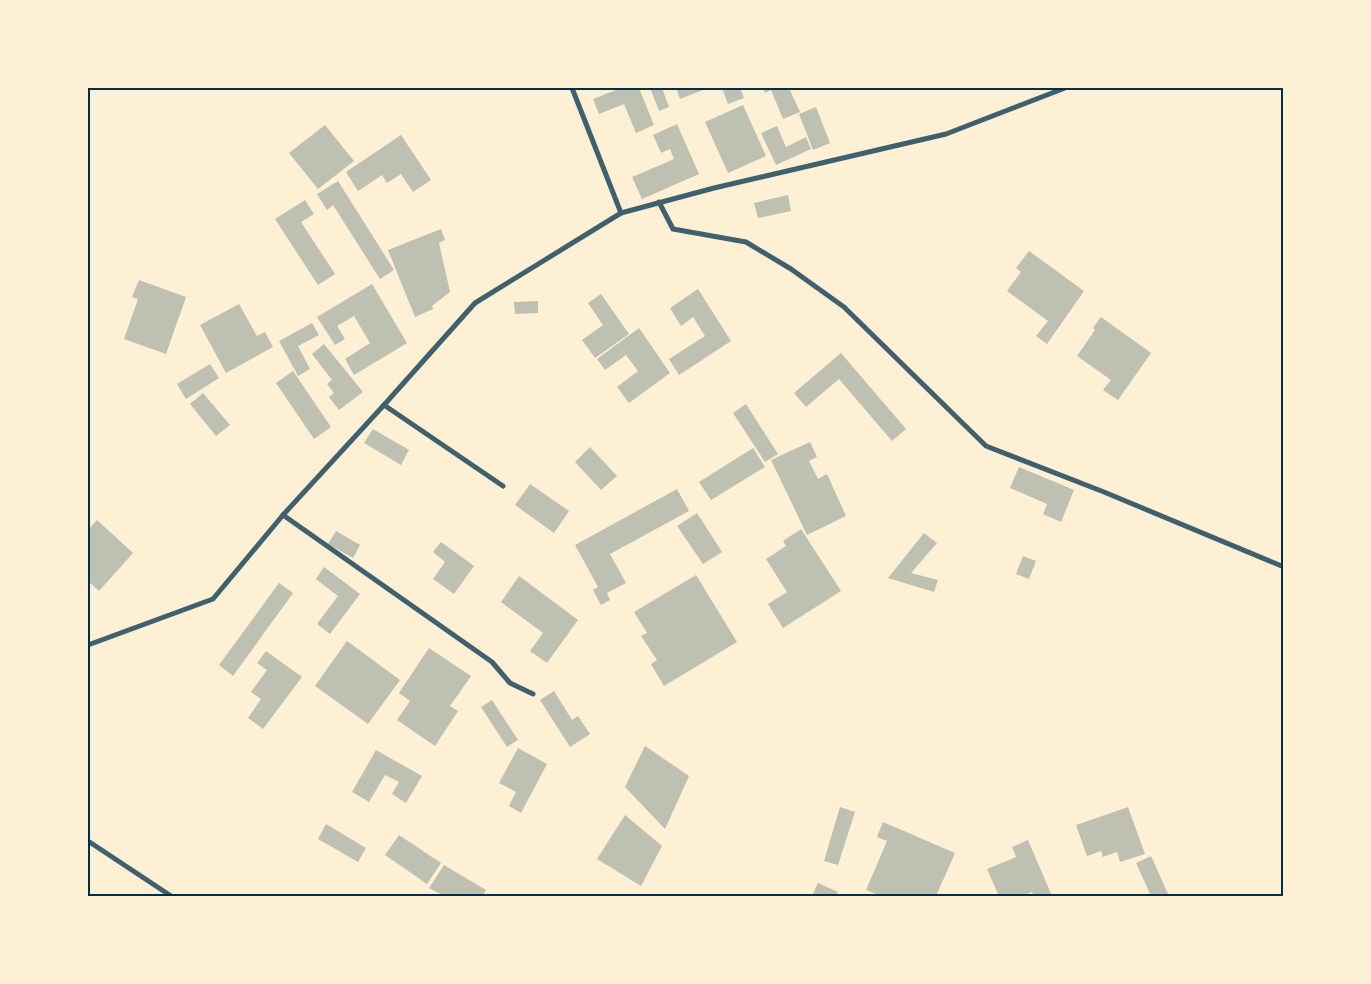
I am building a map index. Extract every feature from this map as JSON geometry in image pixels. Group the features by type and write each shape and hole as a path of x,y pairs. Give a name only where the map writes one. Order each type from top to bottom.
{"street":[{"path":"572,88 621,213"},
{"path":"88,645 213,599 283,515 475,303 621,213 714,188 946,134 1065,88"},
{"path":"660,202 673,229 746,242 791,269 844,307 986,446 1104,492 1284,567"},
{"path":"384,405 503,486"},
{"path":"283,515 492,662 510,683 533,694"},
{"path":"88,840 171,896"}],"building":[{"path":"621,88 639,88 654,125 636,133 624,104 599,114 593,99"},
{"path":"650,88 662,88 669,107 659,111"},
{"path":"676,88 702,88 703,90 680,99"},
{"path":"722,88 740,88 744,98 728,104"},
{"path":"763,88 789,88 800,112 783,119 771,90 765,93"},
{"path":"743,105 766,156 728,173 705,122"},
{"path":"816,107 830,143 813,150 799,114"},
{"path":"677,124 699,174 642,199 632,177 674,159 670,149 661,153 653,135"},
{"path":"325,125 354,161 318,189 289,153"},
{"path":"777,126 786,147 806,137 811,149 776,165 761,133"},
{"path":"401,135 431,180 413,192 401,174 387,183 382,175 358,191 346,172"},
{"path":"338,181 394,270 380,279 333,205 327,210 317,194"},
{"path":"788,195 791,211 758,218 754,203"},
{"path":"305,200 314,214 301,222 335,274 318,285 275,219"},
{"path":"441,229 445,240 439,243 450,292 432,306 433,309 415,317 388,250"},
{"path":"1029,251 1084,291 1047,344 1036,336 1048,321 1007,291 1021,272 1016,268"},
{"path":"139,280 186,297 166,354 124,339 138,299 132,297"},
{"path":"372,284 407,343 354,375 345,359 370,343 354,316 337,326 345,339 335,345 317,317"},
{"path":"698,289 731,341 679,375 669,359 705,336 693,317 681,326 670,308"},
{"path":"601,294 629,334 595,358 582,340 603,325 588,303"},
{"path":"538,301 538,313 515,314 514,302"},
{"path":"239,304 257,336 265,332 273,347 226,373 200,325"},
{"path":"1101,317 1151,353 1118,400 1103,390 1111,380 1077,356 1095,330 1093,328"},
{"path":"312,323 319,335 298,346 310,369 298,376 279,341"},
{"path":"639,328 670,373 629,403 617,387 638,371 626,355 605,370 597,359"},
{"path":"324,344 363,392 339,410 329,397 334,393 327,384 332,380 312,354"},
{"path":"841,353 906,429 892,441 839,379 806,407 794,393"},
{"path":"210,364 219,378 186,399 177,384"},
{"path":"293,371 331,427 314,439 276,383"},
{"path":"203,393 230,425 216,436 190,404"},
{"path":"746,404 778,454 765,462 733,413"},
{"path":"373,429 409,450 401,465 364,443"},
{"path":"810,442 817,457 809,461 818,479 827,474 846,516 807,535 771,460"},
{"path":"590,447 617,476 601,490 575,462"},
{"path":"753,448 765,467 711,500 699,482"},
{"path":"1019,467 1074,490 1061,522 1043,514 1047,504 1010,488"},
{"path":"530,484 569,511 554,533 515,505"},
{"path":"677,489 689,511 610,554 626,583 607,593 610,600 601,605 593,590 598,587 575,545"},
{"path":"697,513 722,552 703,564 677,526"},
{"path":"97,520 133,553 99,591 88,581 88,530"},
{"path":"801,529 841,591 783,628 768,604 787,592 766,559 786,546 783,541"},
{"path":"336,531 360,545 353,558 328,544"},
{"path":"924,533 937,543 911,573 938,580 934,592 888,578"},
{"path":"441,542 474,566 454,594 433,579 445,562 433,552"},
{"path":"1023,556 1036,561 1029,579 1016,574"},
{"path":"324,567 360,594 330,634 317,624 338,596 316,579"},
{"path":"696,575 737,642 664,686 651,664 657,660 641,636 647,633 634,612"},
{"path":"519,576 578,620 547,663 530,651 543,633 501,602"},
{"path":"279,583 293,593 233,676 219,665"},
{"path":"347,641 400,680 368,724 315,686"},
{"path":"429,648 471,676 450,706 458,711 435,746 397,720 410,701 399,693"},
{"path":"266,651 302,677 263,729 248,718 261,699 251,692 267,670 257,663"},
{"path":"554,691 572,720 578,716 590,734 570,747 540,700"},
{"path":"492,700 518,740 507,747 481,707"},
{"path":"645,746 689,776 665,829 625,787"},
{"path":"518,748 547,764 521,813 509,806 516,792 499,783"},
{"path":"376,750 422,776 406,803 392,794 399,782 385,775 369,802 352,792"},
{"path":"840,807 855,812 838,865 824,861"},
{"path":"1128,807 1145,854 1120,862 1117,852 1103,857 1101,851 1087,856 1076,825"},
{"path":"625,815 662,846 641,886 597,859"},
{"path":"883,822 955,853 936,896 881,896 866,890 887,841 877,837"},
{"path":"326,824 366,848 358,862 318,839"},
{"path":"399,835 441,863 427,884 385,855"},
{"path":"1028,840 1052,896 1034,896 1032,892 1022,896 999,896 987,869 1016,857 1012,847"},
{"path":"1151,856 1169,896 1151,896 1136,863"},
{"path":"444,865 486,890 483,896 444,896 429,888"},
{"path":"818,883 838,892 836,896 812,896"}]}
